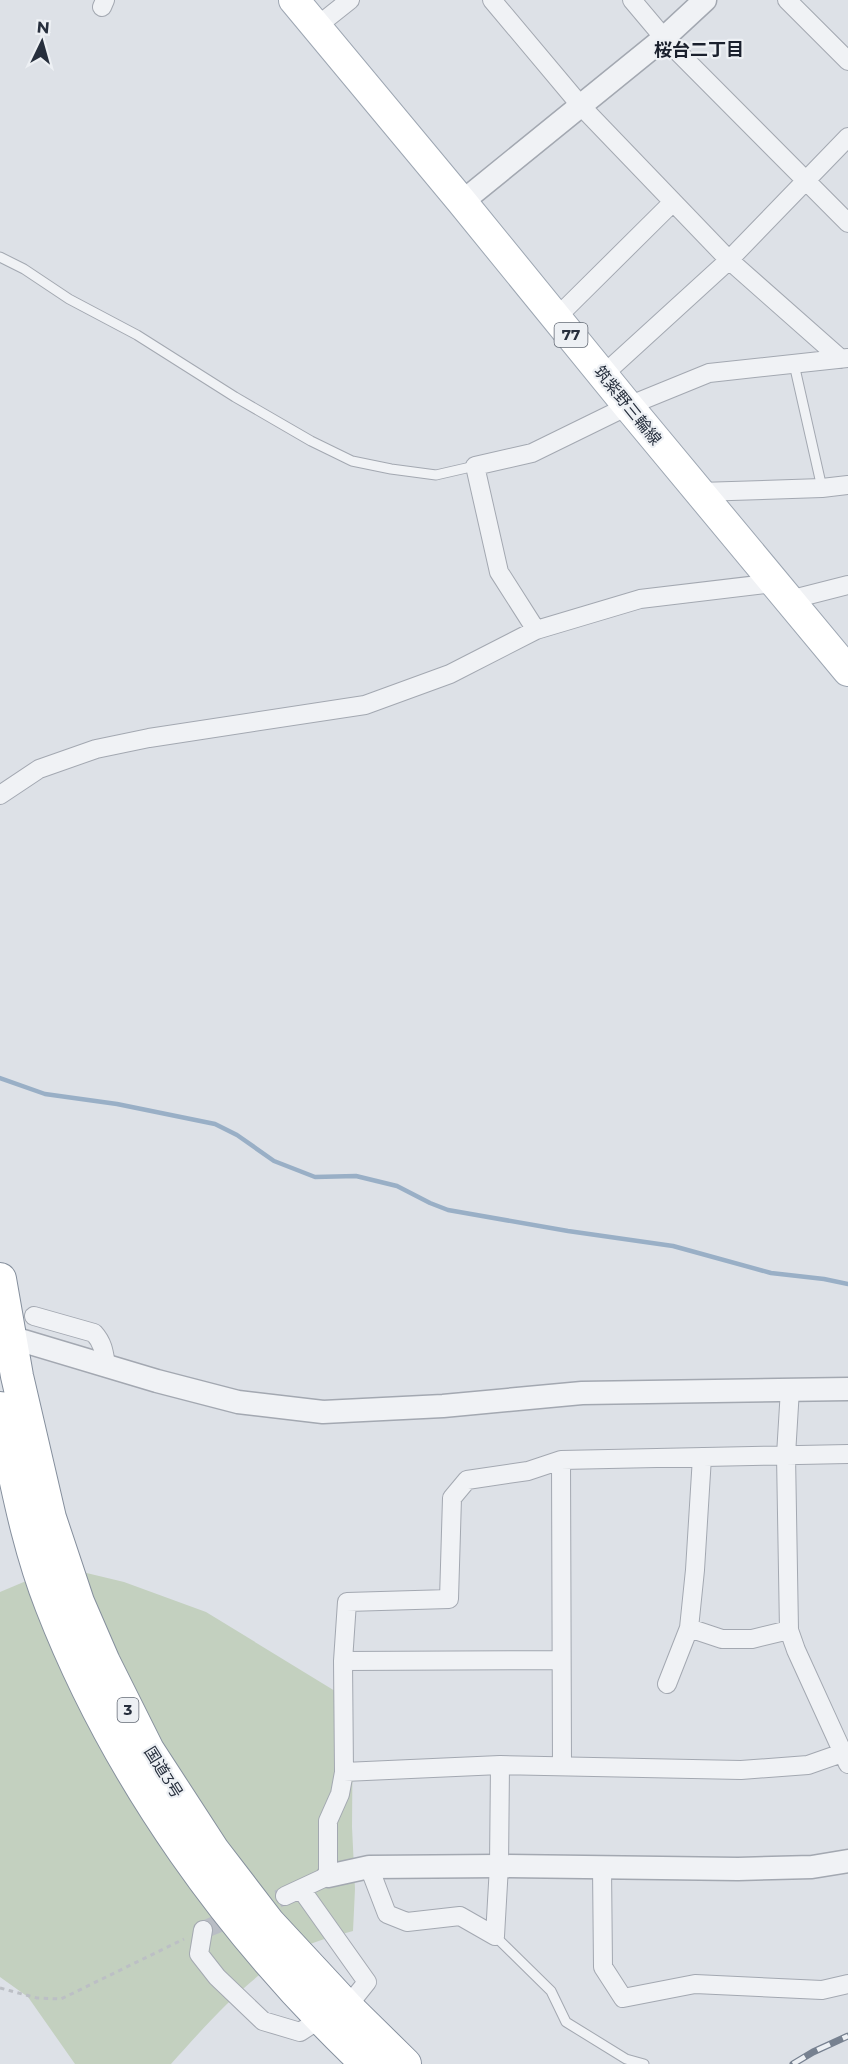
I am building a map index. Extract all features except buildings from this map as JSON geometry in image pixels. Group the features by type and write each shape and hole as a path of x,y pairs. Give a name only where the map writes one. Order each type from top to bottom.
{"highway":[{"name":"国道3号","path":"0,1280 5,1335 50,1518 78,1602 104,1662 143,1740 213,1850 269,1923 367,2064"},
{"name":"国道3号","path":"0,1408 25,1524 50,1604 80,1674 119,1750 191,1862 249,1938 333,2013 405,2064"}],"main road":[{"name":"筑紫野三輪線","path":"294,0 848,671"}],"street":[{"path":"316,27 350,0"},
{"path":"492,0 581,106 729,260 845,358"},
{"path":"632,0 664,38 848,223"},
{"path":"462,202 664,38 705,0"},
{"path":"797,3 848,61"},
{"path":"603,375 729,260 848,137"},
{"path":"557,317 673,202"},
{"path":"536,630 499,572 475,466 532,453 628,406 709,373 845,358"},
{"path":"699,492 848,485"},
{"path":"0,795 39,769 96,749 149,738 364,705 450,674 536,630 640,599 848,585"},
{"path":"34,1316 94,1333 104,1348 106,1365"},
{"path":"5,1335 157,1381 238,1402 323,1412 442,1406 582,1393 848,1389"},
{"path":"344,1772 500,1765 741,1770 808,1765 846,1756 796,1650 789,1630 786,1455 790,1389"},
{"path":"328,1876 328,1821 340,1794 344,1772 344,1661 347,1602 449,1599 452,1498 467,1480 528,1471 561,1460 848,1454"},
{"path":"667,1684 689,1628 702,1456"},
{"path":"561,1460 562,1765"},
{"path":"689,1628 722,1639 752,1639 789,1630"},
{"path":"344,1661 561,1660"},
{"path":"369,1867 387,1914 407,1922 460,1916 495,1935 499,1866 500,1765"},
{"path":"203,1930 199,1954 217,1977 263,2021 300,2032 333,2013 367,1982 293,1893 328,1876 369,1867 749,1869 812,1867 848,1861"},
{"path":"602,1867 603,1967 623,1998 695,1984 822,1990 848,1984"}],"lane":[{"path":"0,257 24,269 69,299 137,335 310,441 352,461 436,475 475,466"},
{"path":"794,364 822,488"},
{"path":"495,1935 551,1990 566,2022 626,2059 644,2064"}],"path":[{"path":"0,1988 38,1998 60,1999 203,1930"}],"green space":[{"path":"74,1570 124,1582 206,1612 353,1702 352,1827 355,1889 353,1931 313,1943 273,1964 236,1995 171,2064 75,2064 28,1997 0,1977 0,1592 38,1576"}],"waterway":[{"path":"0,1078 45,1094 117,1104 215,1124 237,1135 274,1161 315,1177 356,1176 397,1186 448,1210 673,1246 771,1273 848,1284"}],"tunnel":[{"path":"203,1930 285,1896"}],"railway":[{"path":"793,2064 848,2036"}],"district":[{"name":"桜台二丁目","path":"699,50"}]}
